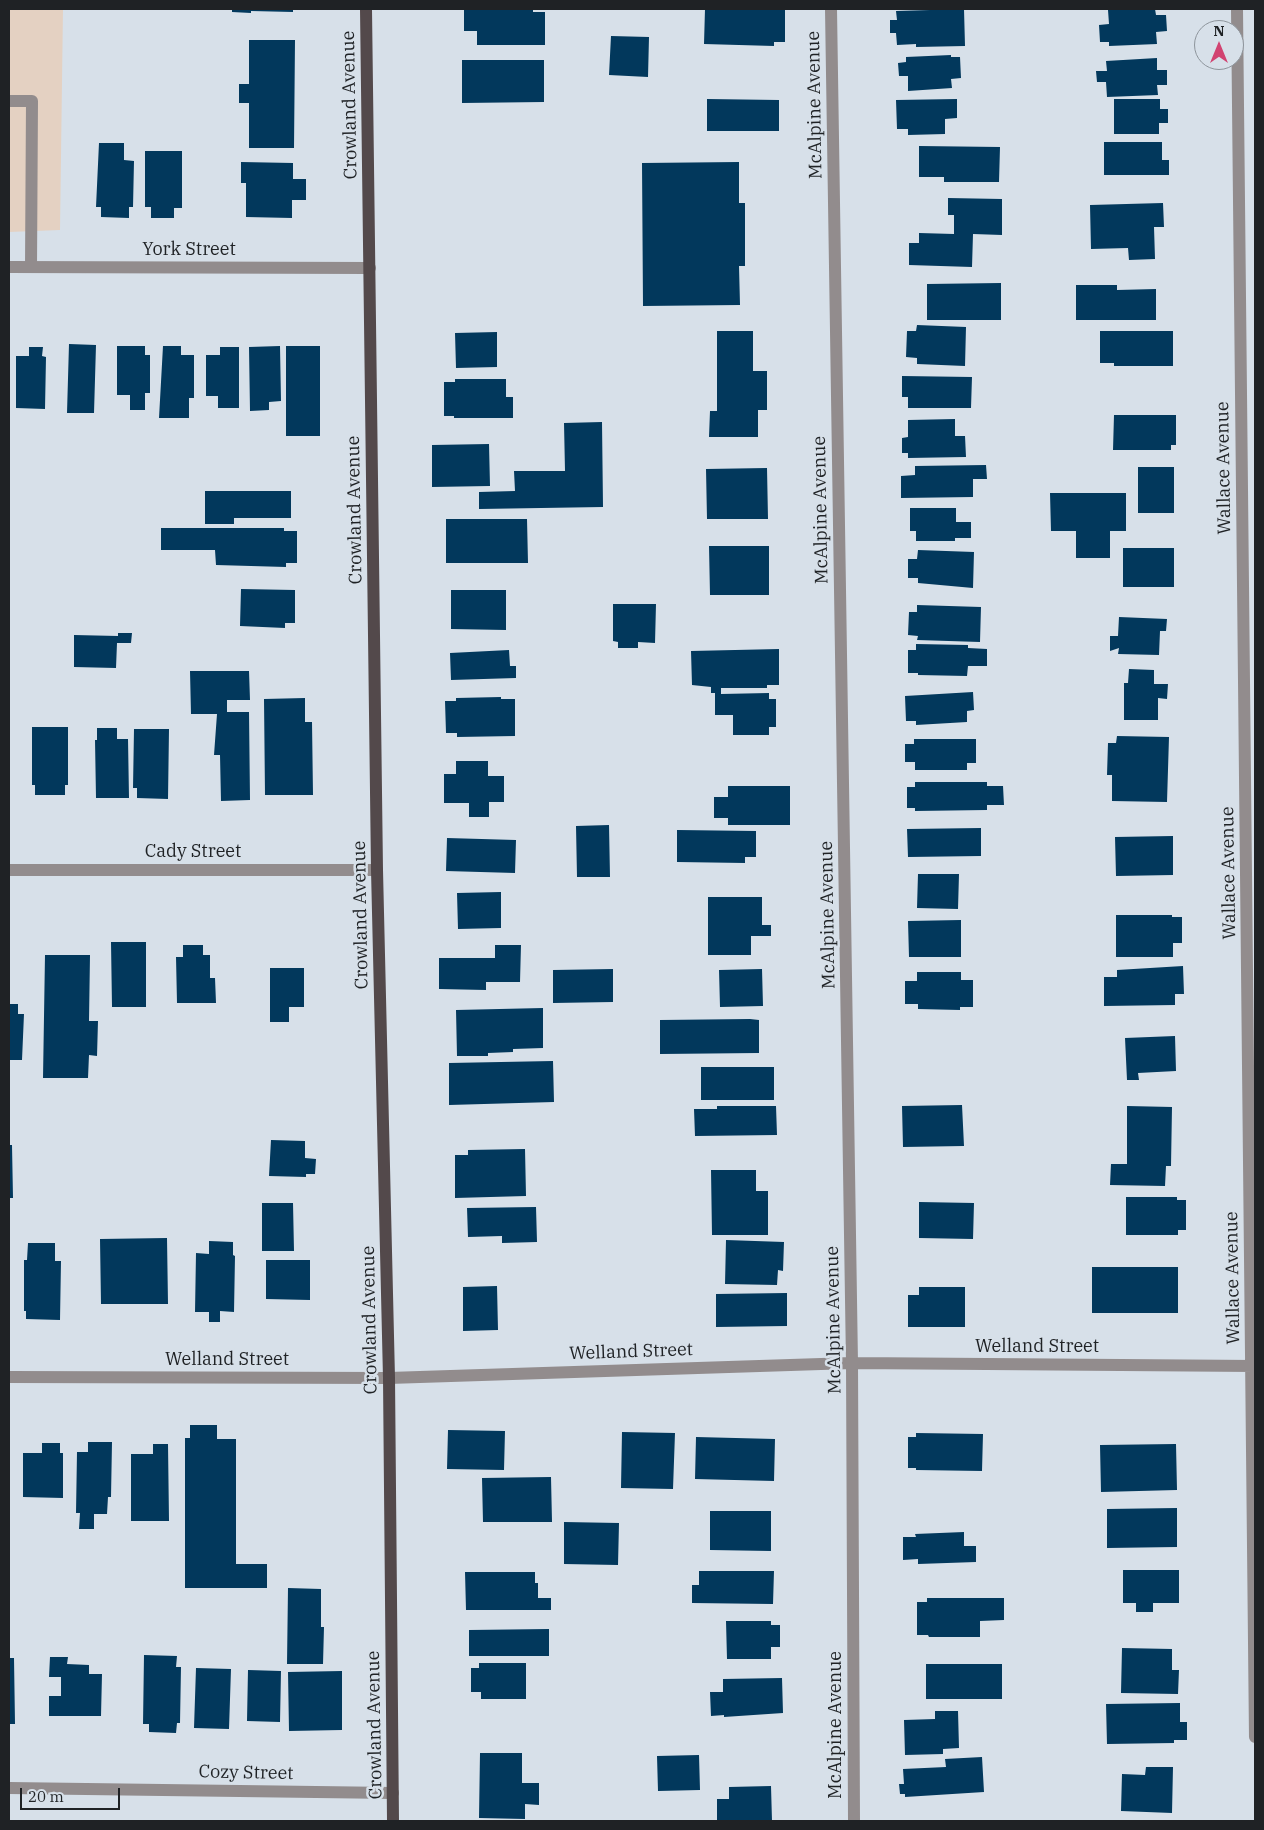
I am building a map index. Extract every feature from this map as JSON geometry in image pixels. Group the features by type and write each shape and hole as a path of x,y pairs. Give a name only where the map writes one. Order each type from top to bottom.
{"main road":[{"name":"Crowland Avenue","path":"366,9 377,870 390,1378 393,1821"}],"street":[{"name":"McAlpine Avenue","path":"831,9 852,1363 854,1821"},
{"name":"Wallace Avenue","path":"1237,9 1253,1366 1255,1737"},
{"path":"9,101 32,101 31,267"},
{"name":"York Street","path":"9,267 370,268"},
{"name":"Cady Street","path":"9,870 377,870"},
{"name":"Welland Street","path":"9,1377 390,1378 852,1363 1253,1366"},
{"name":"Cozy Street","path":"9,1788 393,1793"}],"shaded area":[{"path":"9,9 63,9 60,230 9,232"}],"building":[{"path":"232,9 293,9 293,12 251,11 251,13 232,12"},
{"path":"464,9 533,9 533,12 545,12 545,45 477,45 477,31 464,31"},
{"path":"705,9 785,9 785,42 774,42 774,46 704,44"},
{"path":"964,9 965,46 916,47 916,44 897,45 896,33 890,33 890,20 897,20 896,11"},
{"path":"1155,9 1156,15 1166,15 1167,31 1156,32 1157,44 1109,46 1109,42 1100,42 1099,25 1109,24 1108,10"},
{"path":"611,36 649,37 648,77 609,75"},
{"path":"249,40 295,40 294,148 249,148 249,103 239,103 239,84 249,84"},
{"path":"951,55 951,57 960,57 961,78 951,79 952,88 908,91 908,76 899,76 898,63 906,62 906,57"},
{"path":"1157,58 1157,70 1167,70 1167,85 1157,85 1158,95 1107,97 1106,82 1097,82 1096,71 1107,71 1106,61"},
{"path":"462,60 544,60 544,102 462,103"},
{"path":"707,99 779,100 779,131 707,131"},
{"path":"957,99 957,118 945,119 945,134 908,135 908,129 897,129 896,100"},
{"path":"1114,99 1160,99 1160,109 1168,109 1168,123 1159,123 1159,134 1114,134"},
{"path":"1104,142 1162,142 1162,160 1169,160 1169,175 1104,175"},
{"path":"99,143 124,143 124,160 134,161 133,207 129,207 129,218 101,217 101,207 96,207"},
{"path":"919,146 1000,147 999,182 944,182 944,177 919,177"},
{"path":"145,151 182,151 182,208 174,208 174,218 151,218 151,207 145,207"},
{"path":"241,162 293,163 293,179 306,179 306,200 292,200 292,218 246,217 246,183 241,183"},
{"path":"739,162 739,203 745,203 745,266 739,266 740,305 643,306 642,163"},
{"path":"948,198 1002,199 1002,235 973,234 972,267 909,265 909,243 919,243 919,233 954,234 954,215 948,215"},
{"path":"1163,203 1164,227 1154,227 1155,259 1129,260 1128,248 1091,249 1090,205"},
{"path":"1001,283 1001,320 927,320 927,284"},
{"path":"1076,285 1117,285 1117,290 1156,289 1156,320 1076,320"},
{"path":"917,325 966,327 965,366 917,364 917,358 906,357 907,331 916,331"},
{"path":"717,331 753,331 753,371 767,371 767,410 758,410 758,437 709,437 710,411 717,411"},
{"path":"1100,331 1173,331 1173,366 1114,366 1114,363 1100,363"},
{"path":"497,332 497,367 456,368 455,333"},
{"path":"69,344 96,345 94,413 67,413"},
{"path":"117,346 145,346 145,355 150,355 150,393 145,393 145,410 130,410 130,395 117,395"},
{"path":"163,346 181,346 181,355 194,355 194,398 189,398 189,418 159,418"},
{"path":"280,346 281,401 269,402 269,410 250,411 249,347"},
{"path":"286,346 320,346 320,436 286,436"},
{"path":"29,347 43,347 42,356 46,357 45,409 16,408 16,356 29,356"},
{"path":"220,347 239,347 239,408 218,408 218,396 206,396 206,355 220,355"},
{"path":"902,376 972,377 971,408 908,408 908,397 902,397"},
{"path":"455,379 506,379 506,397 513,397 513,418 454,418 454,416 444,416 444,382 455,382"},
{"path":"1114,415 1176,415 1176,445 1171,445 1171,450 1113,450"},
{"path":"955,419 955,436 965,436 966,457 908,458 908,453 902,453 902,438 908,437 908,420"},
{"path":"602,422 603,507 479,509 479,492 515,491 514,471 565,471 564,423"},
{"path":"489,444 490,486 432,487 432,445"},
{"path":"986,465 987,479 973,479 973,497 901,498 901,476 915,475 915,466"},
{"path":"1138,467 1174,467 1174,513 1138,513"},
{"path":"767,468 768,519 707,519 706,469"},
{"path":"205,491 291,491 291,518 234,518 234,524 205,524"},
{"path":"1050,493 1126,493 1126,531 1110,531 1110,558 1076,558 1076,531 1051,531"},
{"path":"910,508 956,508 956,522 971,522 971,538 955,538 955,541 916,541 916,531 910,531"},
{"path":"446,519 527,519 528,563 446,563"},
{"path":"161,528 284,528 284,531 297,531 297,563 286,563 286,567 216,565 215,550 161,550"},
{"path":"709,546 769,546 769,595 710,595"},
{"path":"1123,548 1174,548 1174,587 1123,587"},
{"path":"918,550 974,552 973,588 918,583 918,578 908,578 908,559 917,559"},
{"path":"241,589 295,590 295,623 285,623 285,628 240,626"},
{"path":"451,590 506,590 506,630 451,629"},
{"path":"613,604 656,604 655,643 638,642 638,648 618,648 618,642 613,641"},
{"path":"917,605 981,607 980,642 917,640 918,636 908,635 909,612 917,612"},
{"path":"1119,617 1167,619 1166,631 1160,631 1159,655 1118,654 1119,648 1110,651 1110,636 1118,636"},
{"path":"118,633 132,633 131,643 117,643 116,668 74,667 74,635 118,636"},
{"path":"916,644 968,645 968,648 987,649 987,666 968,666 967,676 908,673 908,650 916,650"},
{"path":"779,649 779,685 767,685 767,688 721,688 721,694 769,693 769,699 776,699 776,727 769,727 769,735 733,735 733,715 715,715 715,693 711,693 711,687 692,685 691,651"},
{"path":"509,650 510,666 516,666 516,678 451,680 450,653"},
{"path":"1129,669 1154,670 1154,684 1168,684 1167,699 1158,698 1158,720 1124,720 1124,683 1128,683"},
{"path":"190,671 249,671 250,700 227,700 227,712 249,712 250,800 221,801 220,755 214,755 217,714 191,714"},
{"path":"973,692 974,710 967,711 967,722 916,725 916,721 906,721 905,696"},
{"path":"501,697 501,699 515,699 515,736 457,737 457,733 446,733 445,701 456,701 456,698"},
{"path":"305,698 305,722 312,722 313,795 265,795 264,699"},
{"path":"32,727 68,727 68,785 65,785 65,795 35,795 35,785 32,785"},
{"path":"97,728 117,728 117,739 128,739 129,798 96,798 95,740 97,740"},
{"path":"134,729 169,729 168,799 137,798 137,788 133,788"},
{"path":"1117,736 1169,737 1167,802 1112,801 1112,775 1107,775 1108,743 1116,743"},
{"path":"914,739 976,739 976,763 967,763 967,770 915,770 915,762 905,762 905,744 914,744"},
{"path":"456,761 488,761 488,776 504,776 504,802 489,802 489,817 469,817 469,803 444,803 444,774 456,774"},
{"path":"915,782 987,782 987,786 1003,786 1004,805 987,805 987,810 915,811 915,808 907,808 907,787 915,787"},
{"path":"728,786 790,786 790,825 728,825 728,818 714,818 714,797 728,797"},
{"path":"609,825 610,877 577,877 576,826"},
{"path":"981,828 981,856 908,857 907,829"},
{"path":"677,830 756,831 756,857 745,857 745,863 677,862"},
{"path":"1173,836 1173,875 1116,876 1115,837"},
{"path":"447,838 516,840 515,873 446,871"},
{"path":"918,874 959,874 958,909 917,908"},
{"path":"501,892 501,928 458,929 457,893"},
{"path":"708,897 762,897 762,925 771,925 771,936 751,936 751,955 708,955"},
{"path":"1116,915 1172,915 1172,917 1182,917 1182,943 1173,943 1173,957 1116,957"},
{"path":"961,920 961,957 909,957 908,921"},
{"path":"111,942 146,942 146,1007 112,1007"},
{"path":"183,945 203,945 203,955 210,955 210,978 215,978 216,1003 177,1003 176,957 183,957"},
{"path":"495,945 521,945 520,982 486,982 486,990 439,989 439,958 495,958"},
{"path":"45,955 90,955 89,1021 98,1021 97,1056 89,1055 88,1078 43,1078"},
{"path":"1183,966 1184,994 1175,994 1175,1005 1104,1006 1104,977 1117,977 1117,970"},
{"path":"270,968 304,968 304,1007 289,1007 289,1022 270,1022"},
{"path":"613,969 613,1002 553,1003 553,970"},
{"path":"762,969 763,1006 720,1007 719,970"},
{"path":"917,972 961,972 961,980 973,980 973,1007 960,1007 960,1010 918,1009 918,1004 905,1004 905,981 917,981"},
{"path":"9,1004 18,1004 18,1014 24,1014 22,1060 9,1060"},
{"path":"543,1008 543,1048 513,1049 513,1052 488,1053 488,1056 457,1056 456,1010"},
{"path":"660,1020 759,1020 759,1053 660,1054"},
{"path":"1175,1036 1176,1071 1138,1073 1139,1080 1127,1080 1125,1038"},
{"path":"553,1061 554,1102 449,1105 449,1063"},
{"path":"701,1067 774,1067 774,1100 701,1100"},
{"path":"962,1105 964,1146 903,1147 902,1106"},
{"path":"717,1106 776,1106 777,1135 695,1136 694,1109 717,1109"},
{"path":"1127,1106 1172,1107 1171,1166 1166,1166 1165,1186 1110,1185 1111,1164 1127,1164"},
{"path":"271,1140 305,1141 305,1158 316,1159 315,1174 306,1174 306,1177 269,1176"},
{"path":"9,1145 12,1145 13,1198 9,1198"},
{"path":"525,1149 526,1196 455,1198 455,1155 468,1155 468,1150"},
{"path":"711,1170 756,1170 756,1191 768,1191 768,1235 712,1235"},
{"path":"1126,1197 1177,1197 1177,1200 1186,1200 1186,1230 1178,1230 1178,1235 1126,1235"},
{"path":"919,1202 974,1203 973,1239 919,1238"},
{"path":"262,1203 293,1203 294,1251 262,1251"},
{"path":"536,1207 537,1242 502,1243 502,1236 468,1237 467,1208"},
{"path":"167,1238 168,1304 101,1304 100,1239"},
{"path":"726,1240 784,1242 783,1271 778,1270 777,1285 725,1284"},
{"path":"209,1241 233,1242 233,1255 235,1256 234,1312 220,1311 220,1322 209,1322 209,1312 195,1312 196,1253 209,1254"},
{"path":"28,1243 55,1243 55,1261 61,1261 60,1320 26,1319 26,1311 24,1311 24,1260 27,1260"},
{"path":"266,1260 310,1260 310,1300 266,1299"},
{"path":"1092,1267 1178,1267 1178,1313 1092,1313"},
{"path":"497,1286 498,1330 463,1331 463,1287"},
{"path":"919,1287 965,1287 965,1327 908,1327 908,1295 919,1295"},
{"path":"787,1293 787,1326 716,1327 716,1294"},
{"path":"190,1425 217,1425 217,1439 236,1439 236,1564 267,1564 267,1588 185,1588 185,1438 190,1438"},
{"path":"448,1430 505,1431 504,1470 447,1469"},
{"path":"622,1432 675,1433 673,1489 621,1488"},
{"path":"916,1433 983,1434 982,1471 916,1470 916,1468 908,1468 908,1437 916,1437"},
{"path":"696,1437 775,1439 774,1481 695,1479"},
{"path":"88,1442 112,1442 111,1497 108,1497 107,1514 94,1514 94,1529 79,1529 80,1513 76,1513 77,1452 88,1452"},
{"path":"42,1443 60,1443 60,1453 63,1453 63,1498 23,1497 23,1453 42,1453"},
{"path":"153,1444 168,1444 169,1521 131,1521 131,1454 153,1454"},
{"path":"1176,1444 1177,1490 1101,1492 1100,1445"},
{"path":"551,1477 552,1522 483,1522 482,1478"},
{"path":"1177,1508 1177,1547 1107,1548 1107,1509"},
{"path":"710,1511 771,1511 771,1551 710,1550"},
{"path":"564,1522 619,1523 618,1565 564,1564"},
{"path":"964,1532 964,1546 976,1546 976,1562 918,1564 918,1559 903,1560 903,1537 916,1537 915,1534"},
{"path":"1123,1570 1179,1570 1179,1603 1153,1603 1153,1612 1136,1612 1136,1603 1123,1603"},
{"path":"699,1571 774,1571 773,1604 692,1603 692,1585 699,1585"},
{"path":"465,1572 535,1572 535,1583 538,1583 538,1598 551,1598 551,1610 466,1610"},
{"path":"288,1588 321,1589 321,1627 324,1627 323,1664 287,1664"},
{"path":"927,1598 1004,1598 1004,1620 980,1621 980,1637 929,1637 928,1635 917,1635 917,1602 927,1602"},
{"path":"726,1621 771,1621 771,1625 780,1625 780,1647 771,1647 771,1659 727,1659"},
{"path":"549,1629 549,1656 469,1656 469,1630"},
{"path":"1122,1648 1172,1649 1172,1670 1179,1670 1178,1694 1121,1693"},
{"path":"144,1655 177,1656 176,1667 181,1667 180,1723 177,1723 176,1733 149,1732 149,1724 143,1724"},
{"path":"50,1657 68,1657 67,1664 89,1665 89,1674 102,1674 101,1716 49,1716 49,1696 61,1696 61,1677 49,1677"},
{"path":"9,1658 14,1658 15,1724 9,1724"},
{"path":"479,1663 526,1663 526,1699 481,1699 481,1692 471,1692 471,1668 479,1668"},
{"path":"926,1664 1002,1664 1002,1699 926,1699"},
{"path":"196,1668 231,1669 229,1729 194,1728"},
{"path":"248,1670 281,1671 280,1722 247,1721"},
{"path":"342,1671 342,1730 289,1731 288,1672"},
{"path":"782,1678 783,1713 724,1717 724,1715 711,1716 710,1692 723,1692 723,1679"},
{"path":"1180,1703 1180,1722 1187,1722 1187,1740 1174,1740 1174,1743 1107,1744 1106,1704"},
{"path":"935,1711 958,1711 959,1748 943,1749 943,1754 905,1755 904,1720 935,1719"},
{"path":"480,1753 522,1753 522,1783 539,1783 539,1805 525,1804 525,1819 479,1818"},
{"path":"699,1755 700,1790 658,1791 657,1756"},
{"path":"982,1757 984,1792 905,1797 905,1794 900,1794 899,1784 904,1784 903,1769 946,1767 945,1759"},
{"path":"1146,1767 1173,1767 1172,1813 1121,1811 1122,1774 1145,1775"},
{"path":"771,1786 772,1821 717,1821 717,1799 729,1799 729,1787"}]}
